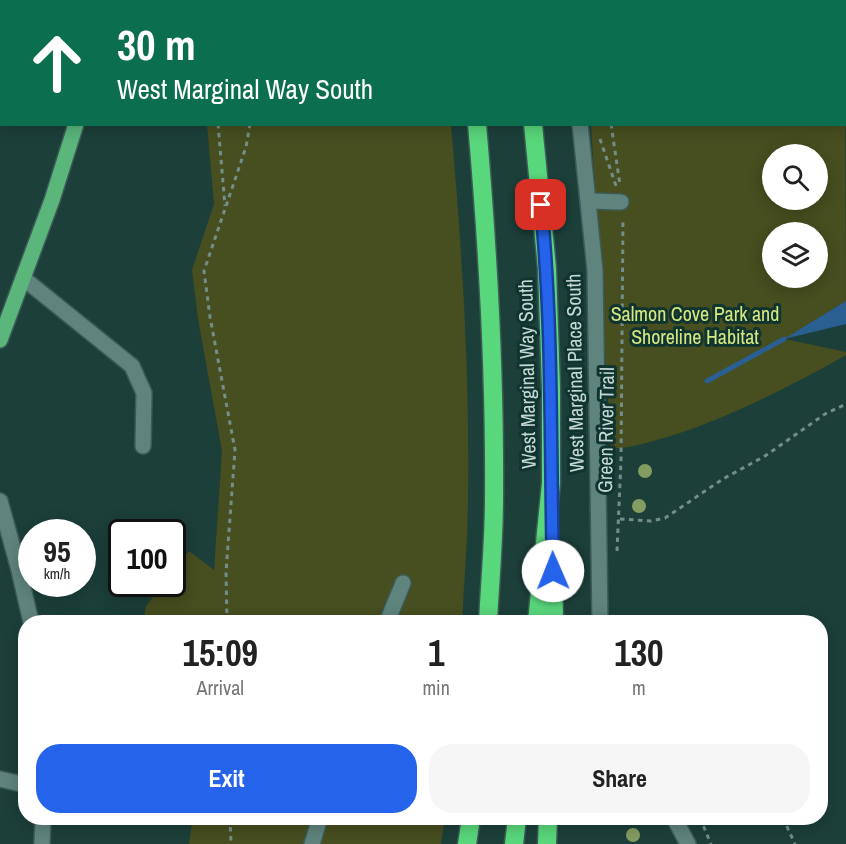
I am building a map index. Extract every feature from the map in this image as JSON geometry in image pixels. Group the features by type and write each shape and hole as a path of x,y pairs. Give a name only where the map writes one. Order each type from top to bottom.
{"highway":[{"name":"West Marginal Way South","path":"477,126 487,234 493,365 494,501 488,615"},
{"name":"West Marginal Way South","path":"533,126 547,268 551,388 551,483 538,615"},
{"path":"551,483 554,615"},
{"path":"467,844 470,825"},
{"path":"514,844 516,825"},
{"path":"547,844 548,825"}],"main road":[{"path":"0,340 52,200 75,126"}],"street":[{"name":"West Marginal Place South","path":"580,126 596,270 600,615"},
{"path":"589,201 621,202"},
{"path":"23,278 132,366 144,393 143,446"},
{"path":"0,501 29,615"},
{"path":"390,615 403,583"},
{"path":"0,779 18,783"},
{"path":"42,844 43,825"},
{"path":"312,844 318,825"},
{"path":"678,825 688,844"}],"path":[{"path":"218,126 226,208"},
{"path":"226,615 226,572 234,450 204,271 246,147 250,126"},
{"path":"611,126 621,202"},
{"path":"598,136 621,202"},
{"name":"Green River Trail","path":"617,553 623,241 621,202"},
{"path":"619,519 651,521 665,518 723,479 765,456 825,414 846,404"},
{"path":"230,825 231,844"},
{"path":"703,825 711,844"},
{"path":"786,825 795,844"}],"green space":[{"path":"207,126 451,126 462,265 468,405 468,514 462,615 144,615 146,606 153,597 186,597 186,555 189,551 214,570 222,451 198,319 192,270 214,204"},
{"name":"Salmon Cove Park and Shoreline Habitat","path":"591,126 845,126 846,301 785,339 846,352 846,355 725,416 683,432 630,447 611,449"},
{"path":"192,825 444,825 441,844 189,844"}],"water":[{"path":"846,301 846,324 784,339"}],"waterway":[{"path":"707,381 784,339"}],"route":[{"path":"541,205 547,268 551,388 553,571"}]}
